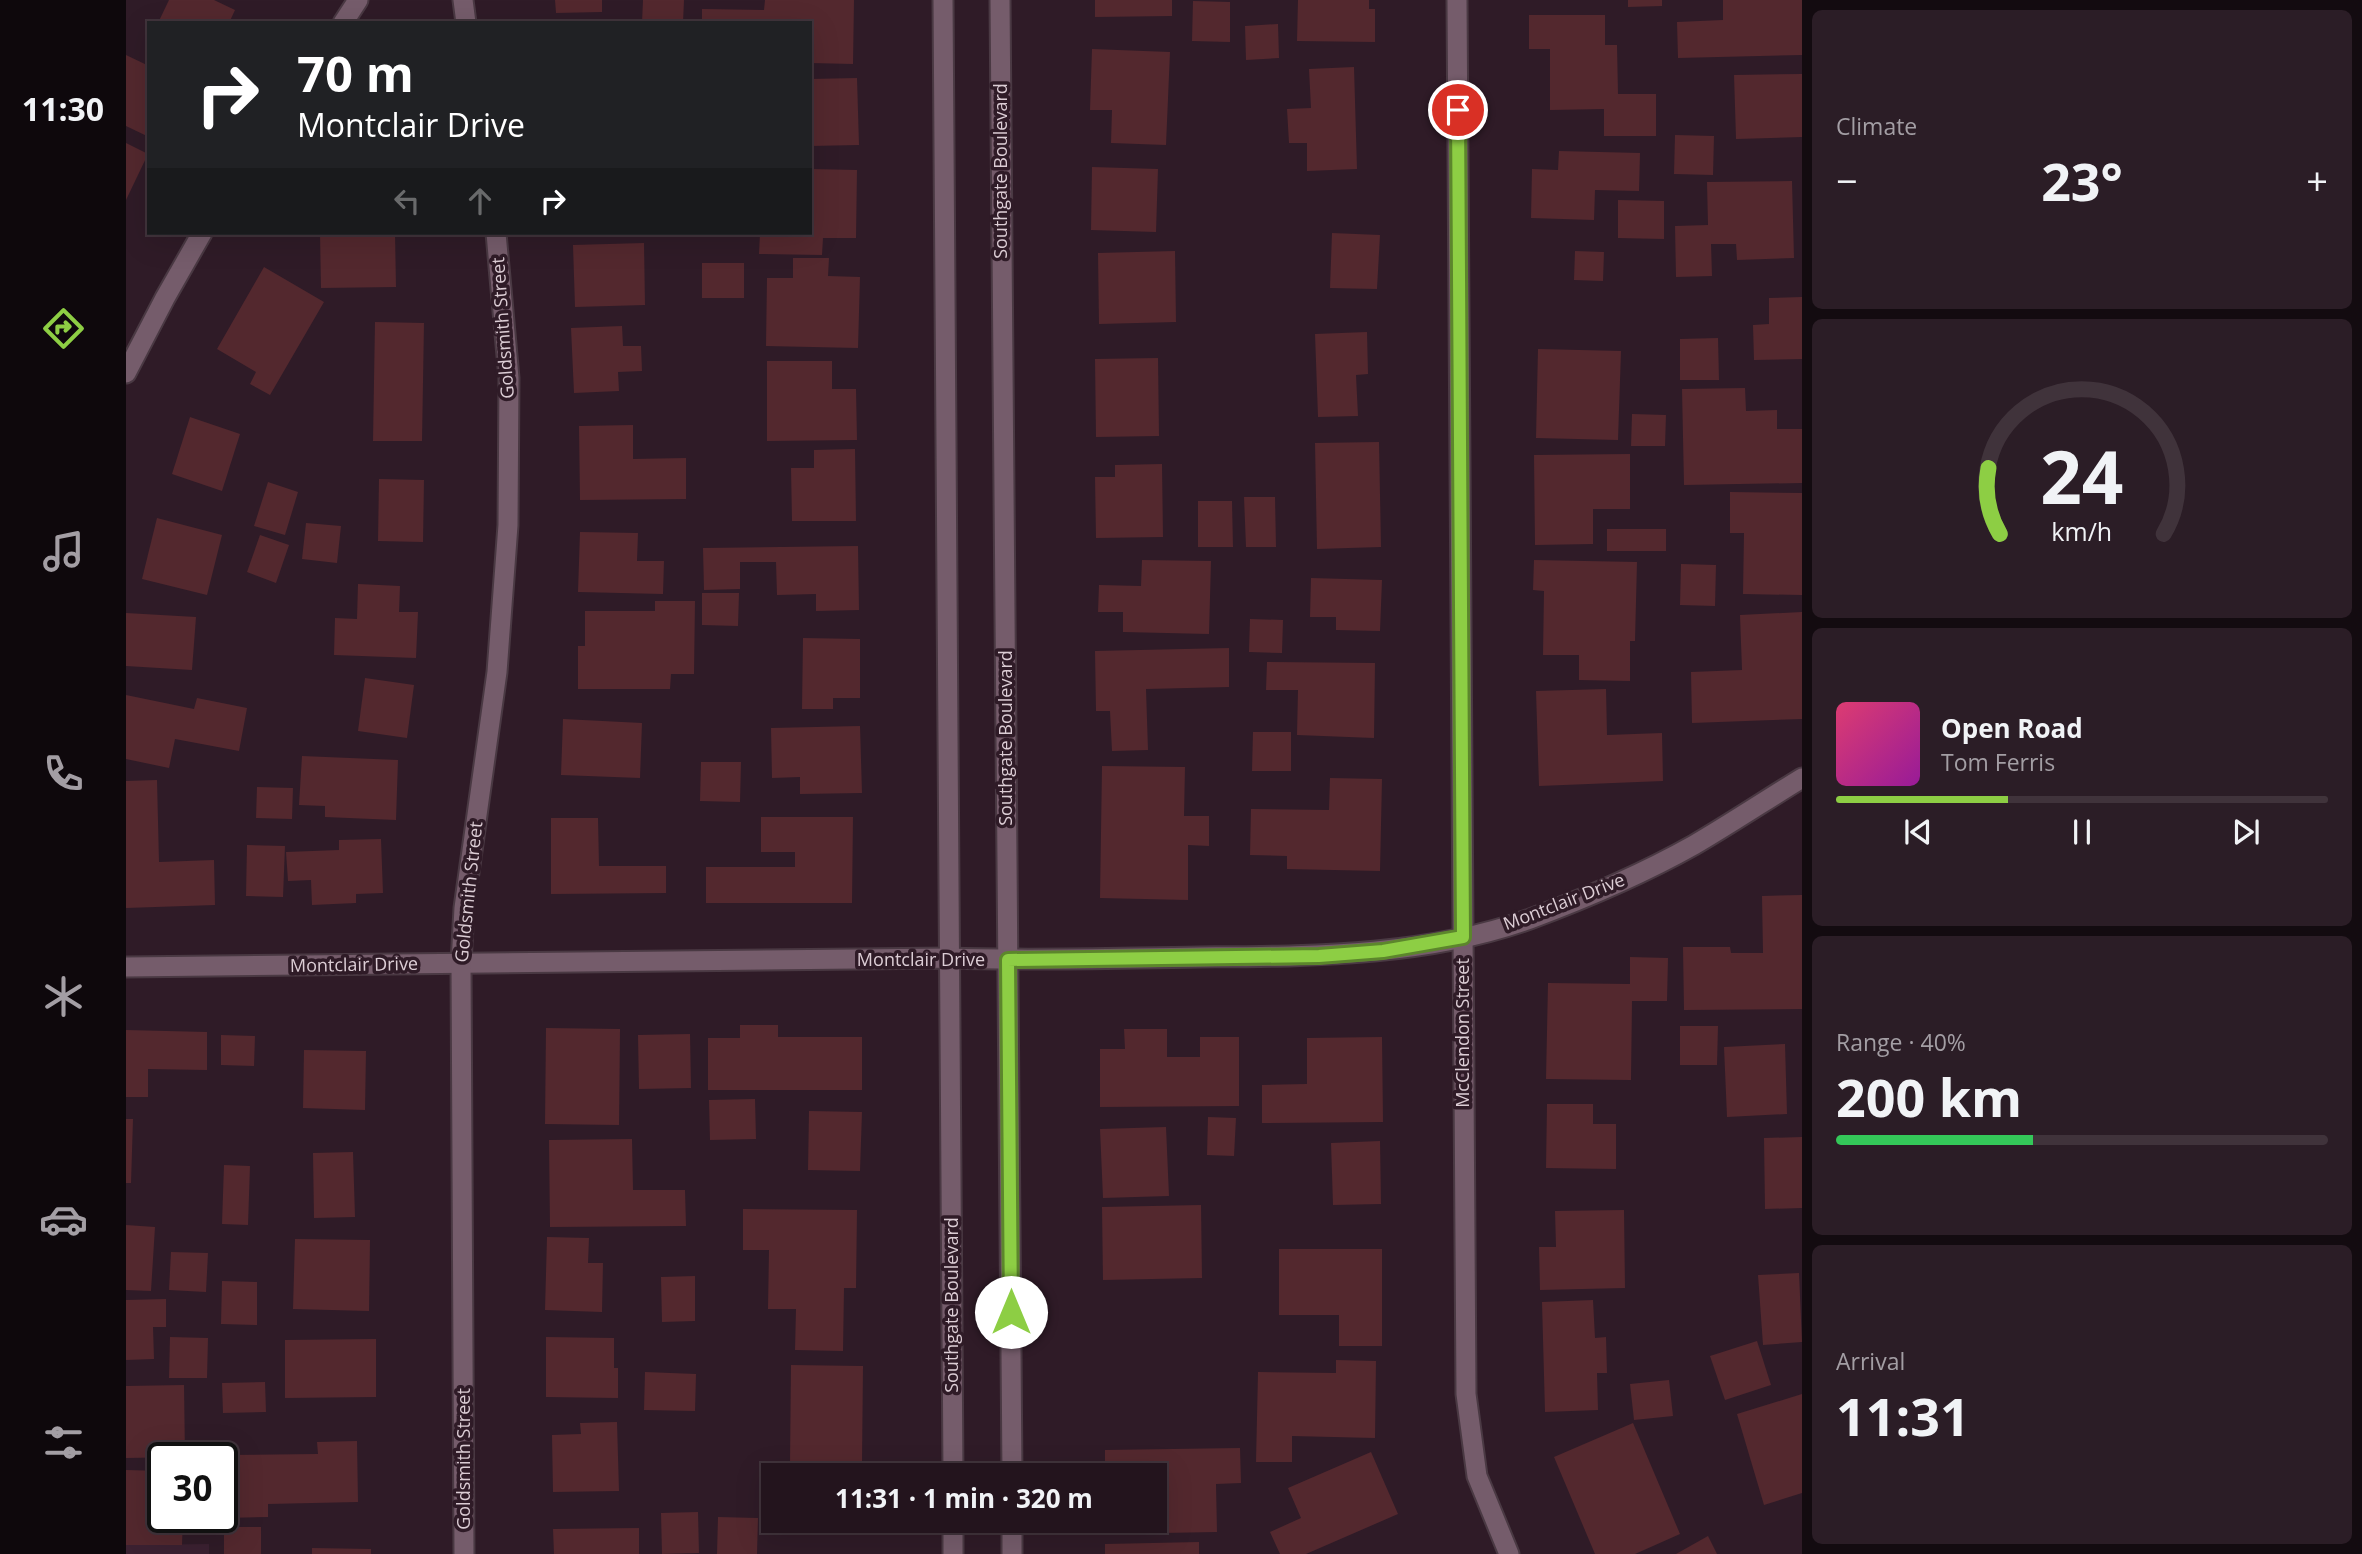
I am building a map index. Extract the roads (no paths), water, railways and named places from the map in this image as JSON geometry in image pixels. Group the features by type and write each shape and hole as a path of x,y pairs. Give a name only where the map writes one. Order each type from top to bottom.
{"street":[{"path":"344,21 358,0"},
{"path":"463,0 466,21"},
{"name":"Southgate Boulevard","path":"943,0 953,1463"},
{"name":"Southgate Boulevard","path":"1000,0 1012,1463"},
{"name":"McClendon Street","path":"1457,0 1466,1394 1477,1476 1509,1554"},
{"path":"126,373 201,235"},
{"name":"Goldsmith Street","path":"464,1554 461,964 464,908 497,672 508,525 509,378 496,235"},
{"name":"Montclair Drive","path":"126,968 1319,956 1383,951 1463,937 1528,920 1611,885 1692,846 1802,778"},
{"path":"953,1533 953,1554"},
{"path":"1012,1533 1013,1554"}]}
